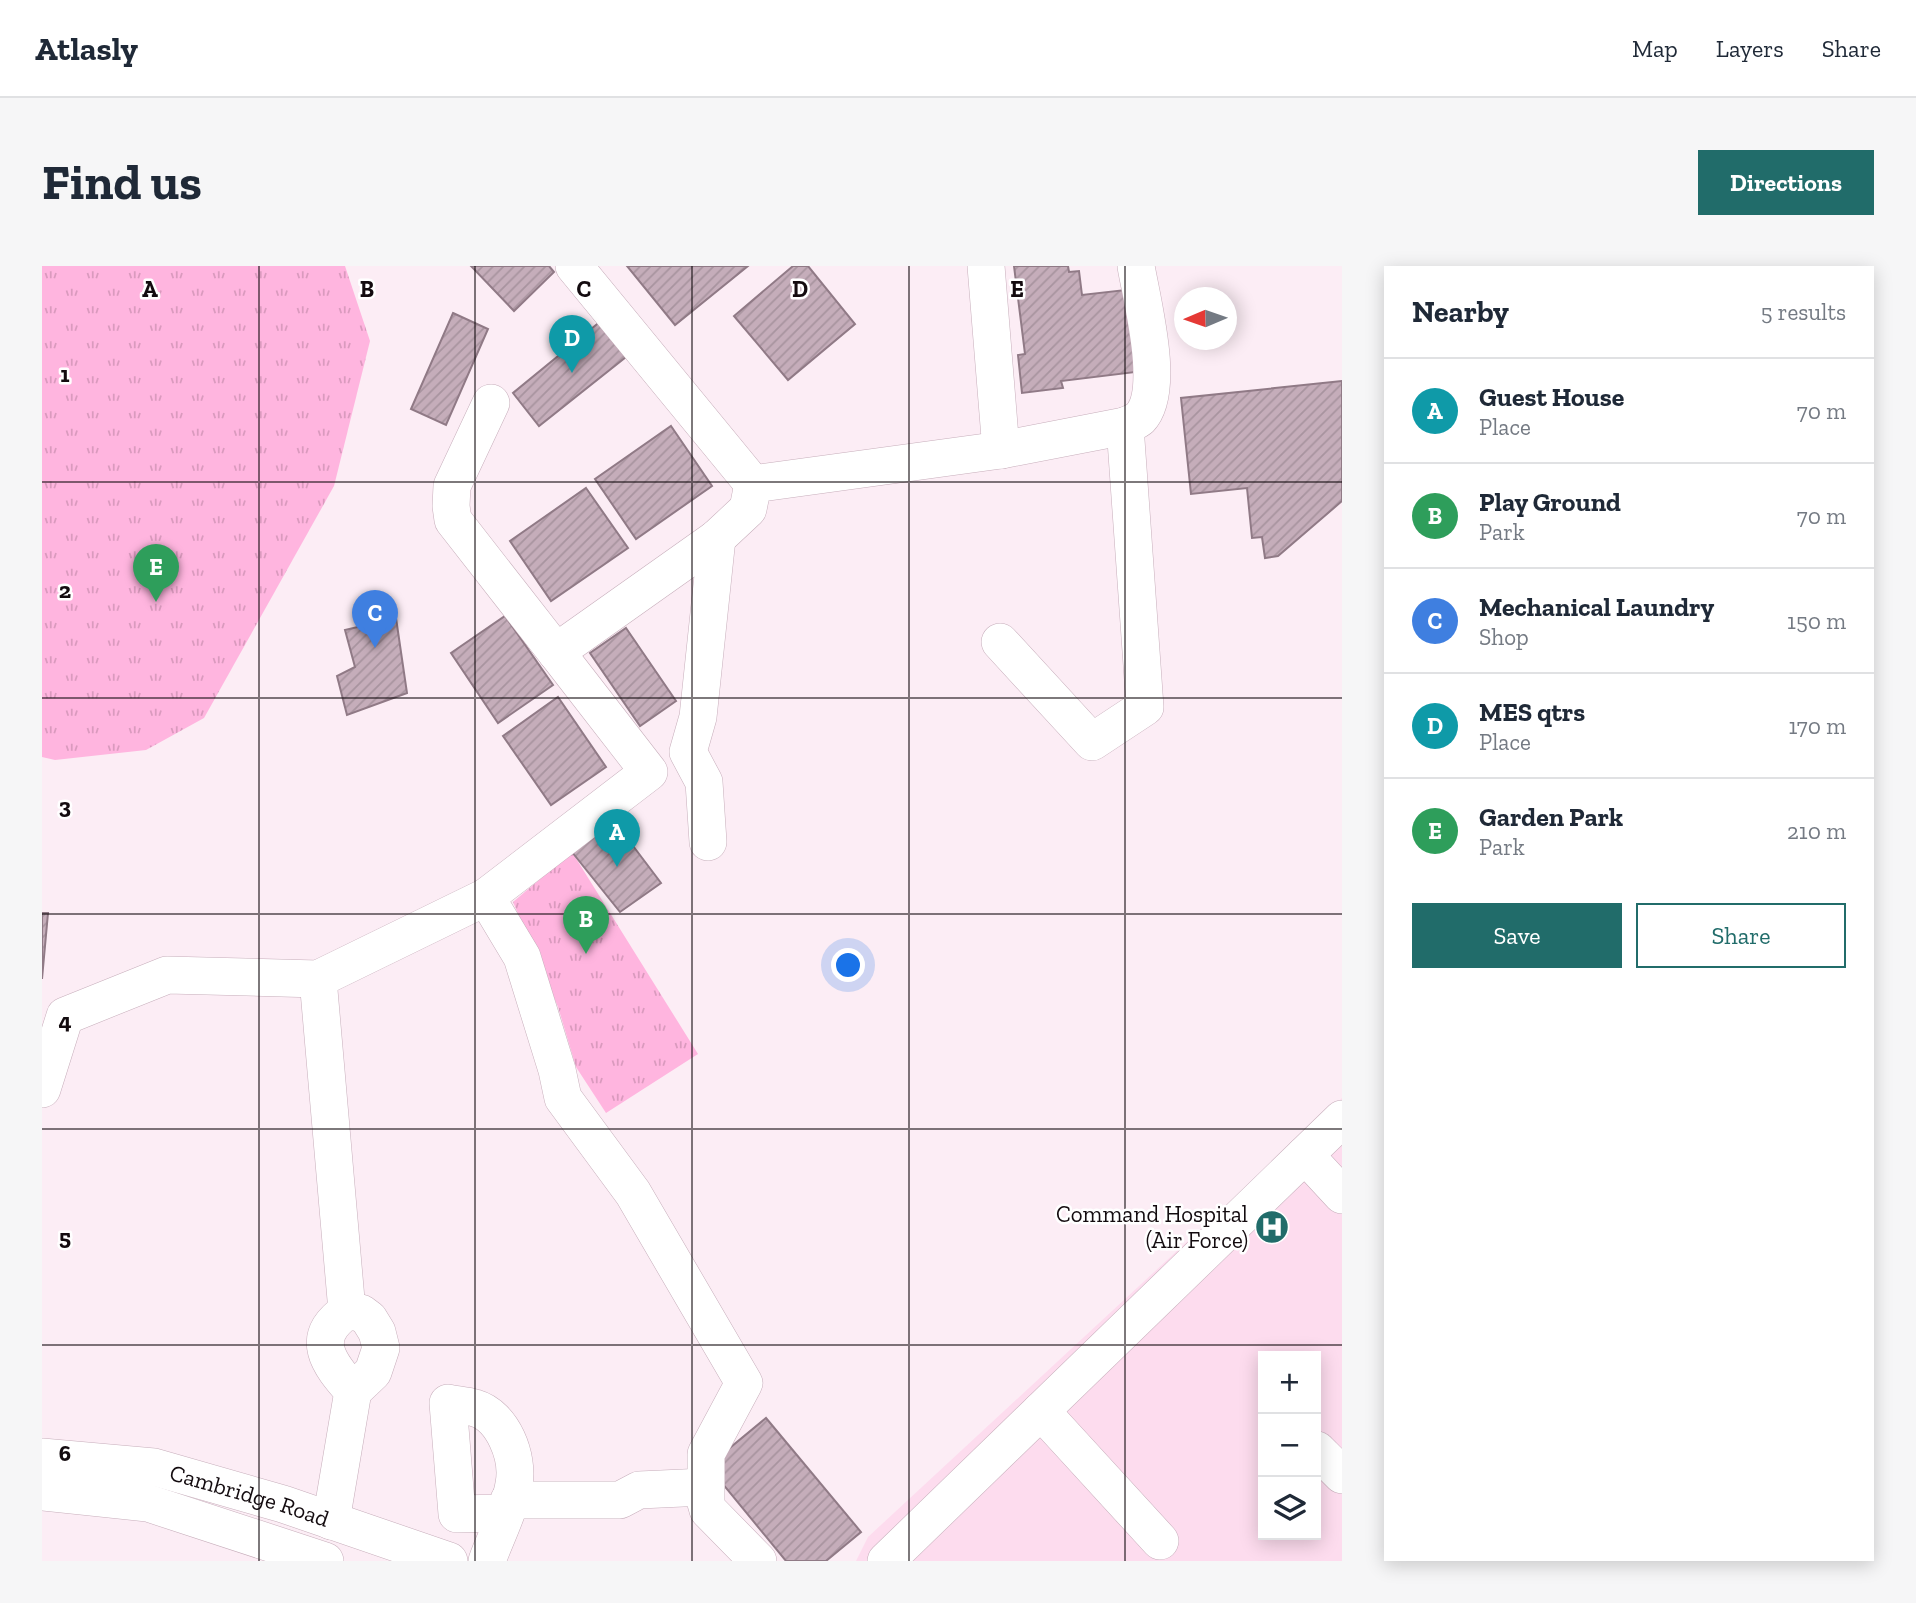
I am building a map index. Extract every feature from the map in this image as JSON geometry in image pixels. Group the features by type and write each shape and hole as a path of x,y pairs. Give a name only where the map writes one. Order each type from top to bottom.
{"street":[{"path":"574,266 753,484"},
{"path":"986,266 1001,450"},
{"path":"753,484 1001,450 1125,426 1139,419 1150,399 1153,375 1136,266"},
{"path":"491,403 452,486 453,520 649,772"},
{"path":"1000,642 1092,742 1144,707 1125,426"},
{"path":"556,652 717,538 748,509 753,484"},
{"path":"708,842 704,782 688,752 698,717 717,538"},
{"path":"42,1090 65,1016 167,975 318,979 486,897 649,772 688,752"},
{"path":"486,897 522,957 563,1098 633,1193 744,1383 706,1454 705,1487 708,1510 758,1561"},
{"path":"318,979 347,1311"},
{"path":"886,1561 1342,1119"},
{"path":"1305,1155 1342,1195"},
{"path":"331,1521 353,1391 373,1371 380,1348 377,1332 369,1319 361,1313 347,1311 337,1317 324,1342 326,1356 334,1370 353,1391"},
{"path":"1041,1411 1160,1541"},
{"name":"Cambridge Road","path":"42,1457 154,1467 283,1504 449,1561"},
{"path":"487,1561 507,1507 620,1500 639,1490 705,1487"},
{"name":"Cambridge Road","path":"42,1492 148,1503 326,1561"}],"shaded area":[{"name":"Command Hospital (Air Force)","path":"1342,1098 1342,1561 856,1561 868,1537"}],"green space":[{"path":"42,266 345,266 370,341 334,486 204,718 146,750 55,760 42,757"},
{"path":"572,852 698,1054 606,1113 576,1067 558,1007 513,902"}],"building":[{"path":"471,266 549,266 554,272 514,311"},
{"path":"627,266 748,266 675,325"},
{"path":"793,266 808,266 855,324 788,380 734,316"},
{"path":"1014,266 1068,266 1069,272 1079,271 1082,295 1134,289 1144,371 1061,381 1063,388 1022,393 1018,355 1025,354"},
{"path":"453,313 488,329 446,425 411,409"},
{"path":"607,316 631,353 539,426 513,393"},
{"path":"1342,381 1342,501 1278,556 1265,558 1262,537 1252,538 1247,488 1191,494 1181,398"},
{"path":"671,426 712,486 636,539 595,479"},
{"path":"586,488 628,548 551,601 510,541"},
{"path":"505,616 553,685 498,723 451,653"},
{"path":"396,618 407,693 347,715 337,676 355,667 345,630"},
{"path":"626,628 676,701 640,726 590,653"},
{"path":"558,697 606,767 551,805 503,736"},
{"path":"615,822 661,883 620,912 572,852"},
{"path":"42,913 48,913 42,979"},
{"path":"766,1418 861,1532 826,1561 786,1561 708,1466"}],"place":[{"name":"MES qtrs","path":"572,373"},
{"name":"Garden Park","path":"156,602"},
{"name":"Mechanical Laundry","path":"375,648"},
{"name":"Guest House","path":"617,867"},
{"name":"Play Ground","path":"586,954"},
{"name":"Command Hospital (Air Force)","path":"1272,1227"}]}
